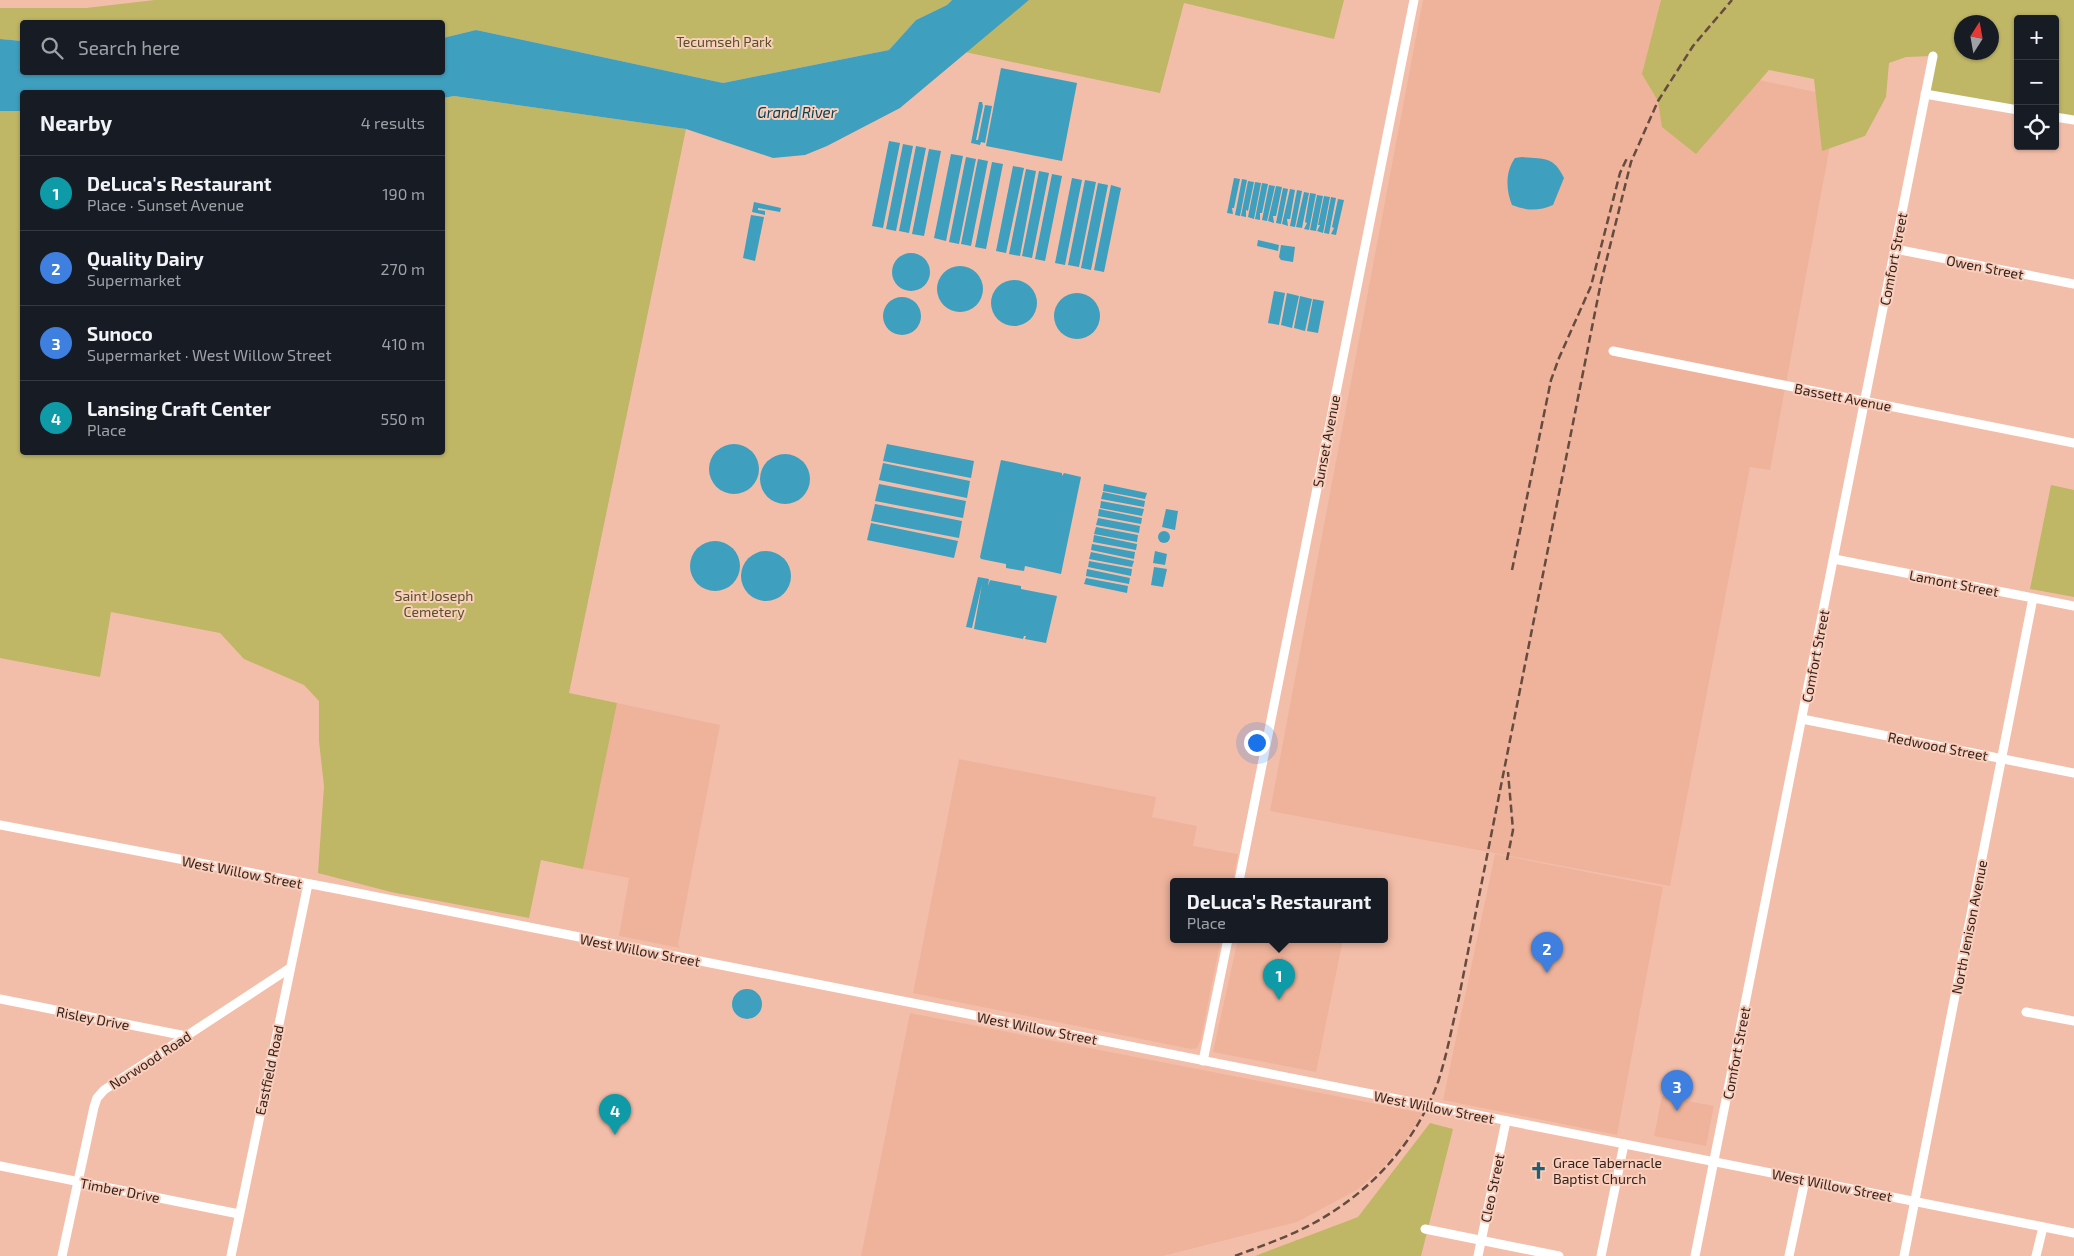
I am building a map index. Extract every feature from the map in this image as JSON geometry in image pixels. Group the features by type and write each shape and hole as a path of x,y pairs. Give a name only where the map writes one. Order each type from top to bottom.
{"street":[{"name":"Sunset Avenue","path":"1240,878 1414,0"},
{"name":"Comfort Street","path":"1695,1256 1933,56"},
{"path":"1925,94 2014,109"},
{"path":"2059,118 2074,120"},
{"name":"Owen Street","path":"1895,249 2074,284"},
{"name":"Bassett Avenue","path":"1613,351 2074,443"},
{"name":"Lamont Street","path":"1834,559 2074,606"},
{"name":"North Jenison Avenue","path":"1904,1256 2033,598"},
{"name":"Redwood Street","path":"1802,719 2074,773"},
{"name":"West Willow Street","path":"0,825 308,884 2074,1233"},
{"name":"Eastfield Road","path":"231,1256 308,884"},
{"path":"1203,1061 1227,943"},
{"name":"Norwood Road","path":"62,1256 97,1098 104,1090 290,968"},
{"name":"Risley Drive","path":"0,999 186,1036"},
{"path":"2026,1012 2074,1021"},
{"name":"Cleo Street","path":"1478,1256 1506,1121"},
{"path":"1601,1256 1624,1144"},
{"name":"Timber Drive","path":"0,1166 239,1214"},
{"path":"1789,1256 1805,1180"},
{"path":"2036,1256 2043,1227"},
{"path":"1426,1229 1559,1256"}],"shaded area":[{"path":"1423,0 1661,0 1647,56 1839,97 1770,470 1750,467 1670,886 1270,811"},
{"path":"617,703 720,725 678,944 680,948 619,936 629,878 583,869"},
{"path":"959,759 1156,797 1152,817 1197,826 1193,846 1238,854 1234,878 1170,878 1170,943 1220,943 1201,1039 1197,1048 1191,1049 913,993"},
{"path":"1495,854 1663,887 1617,1135 1443,1100"},
{"path":"1237,943 1342,943 1316,1072 1213,1052"},
{"path":"910,1013 1423,1113 1401,1147 1381,1169 1357,1190 1297,1222 1163,1256 861,1256"},
{"path":"1662,1096 1714,1106 1706,1146 1654,1136"}],"green space":[{"name":"Tecumseh Park","path":"155,0 952,0 947,5 916,20 889,50 723,83 476,30 445,38 445,20 20,20 20,41 0,39 0,8 86,8"},
{"path":"1029,0 1344,0 1334,39 1184,3 1160,93 965,52"},
{"path":"1661,0 2074,0 2074,120 2059,118 2059,15 2014,15 2014,109 1925,94 1933,56 1906,57 1889,63 1886,97 1865,136 1822,151 1814,79 1769,70 1696,154 1662,127 1658,101 1642,74"},
{"name":"Saint Joseph Cemetery","path":"454,96 686,129 569,693 617,703 583,869 541,860 529,918 391,892 318,873 324,786 319,741 319,701 304,685 244,659 220,633 111,612 100,677 0,658 0,111 20,111 20,455 445,455 445,98"},
{"path":"2051,485 2074,490 2074,597 2030,589"},
{"path":"1430,1123 1453,1129 1421,1256 1255,1256 1358,1217"}],"water":[{"name":"Grand River","path":"952,0 1029,0 900,108 827,146 805,155 773,158 686,129 454,96 445,98 445,90 20,90 20,111 0,111 0,39 20,41 20,75 445,75 445,38 476,30 723,83 889,50 916,20 947,5"},
{"path":"1001,68 1077,83 1062,161 986,146"},
{"path":"979,102 982,102 983,106 976,140 978,140 985,105 992,106 985,143 981,142 980,145 971,143"},
{"path":"889,141 900,143 883,228 872,226"},
{"path":"903,144 913,146 896,231 886,229"},
{"path":"916,146 926,148 909,233 899,231"},
{"path":"929,149 941,151 924,236 912,234"},
{"path":"951,154 963,156 946,241 934,238"},
{"path":"966,157 976,159 959,244 949,242"},
{"path":"1515,158 1548,160 1560,171 1564,178 1553,205 1533,210 1512,205 1508,187 1509,169"},
{"path":"978,159 988,161 971,246 961,244"},
{"path":"992,162 1003,164 986,249 975,247"},
{"path":"1013,166 1024,168 1006,253 996,251"},
{"path":"1026,169 1036,171 1020,256 1009,254"},
{"path":"1039,171 1049,173 1032,258 1022,256"},
{"path":"1052,174 1062,176 1045,261 1035,259"},
{"path":"1072,178 1082,180 1065,265 1055,263"},
{"path":"1234,178 1240,179 1234,208 1232,208 1233,214 1227,213"},
{"path":"1242,179 1247,180 1240,216 1235,215"},
{"path":"1085,180 1096,182 1079,267 1068,265"},
{"path":"1248,181 1254,182 1248,211 1246,210 1246,217 1241,216"},
{"path":"1255,182 1261,183 1254,219 1248,217"},
{"path":"1098,183 1108,185 1091,270 1081,268"},
{"path":"1262,183 1268,184 1262,213 1260,213 1260,220 1255,219"},
{"path":"1111,185 1121,188 1104,272 1094,270"},
{"path":"1269,185 1275,186 1267,221 1262,220"},
{"path":"1276,186 1282,187 1276,216 1273,216 1274,223 1268,221"},
{"path":"1283,188 1288,189 1281,224 1276,223"},
{"path":"1290,189 1295,190 1290,219 1287,219 1288,226 1282,224"},
{"path":"1297,190 1302,191 1295,227 1290,226"},
{"path":"1304,192 1309,193 1302,228 1296,227"},
{"path":"1310,193 1316,194 1309,230 1304,229 1307,223 1305,222"},
{"path":"1317,195 1323,196 1316,231 1310,230"},
{"path":"1324,196 1330,197 1323,233 1317,231 1320,225 1318,225"},
{"path":"1331,197 1336,198 1329,234 1324,233"},
{"path":"1338,199 1344,200 1336,235 1331,234 1334,228 1332,227"},
{"path":"754,202 781,208 780,212 758,208 758,210 765,211 765,215 752,212"},
{"path":"751,215 764,217 755,261 743,258"},
{"path":"1258,240 1279,245 1278,251 1257,246"},
{"path":"1281,245 1295,247 1293,262 1281,260 1279,257"},
{"path":"911,253 924,259 930,272 924,285 911,291 898,285 892,272 898,259"},
{"path":"956,266 964,266 973,270 979,276 983,289 979,302 973,308 964,312 956,312 947,308 941,302 937,293 937,285 941,276 947,270"},
{"path":"1010,280 1018,280 1027,284 1033,290 1037,303 1033,316 1027,322 1018,326 1010,326 1001,322 995,316 991,307 991,299 995,290 1001,284"},
{"path":"1274,291 1285,293 1279,325 1268,323"},
{"path":"1073,293 1081,293 1090,297 1096,303 1100,316 1096,329 1090,335 1081,339 1073,339 1064,335 1058,329 1054,320 1054,312 1058,303 1064,297"},
{"path":"1287,293 1299,296 1292,328 1281,325"},
{"path":"1300,296 1312,299 1305,331 1294,328"},
{"path":"902,297 915,303 921,316 915,329 902,335 889,329 883,316 889,303"},
{"path":"1313,299 1324,301 1318,333 1307,331"},
{"path":"734,444 748,448 755,455 759,469 755,483 748,490 734,494 720,490 713,483 709,469 713,455 720,448"},
{"path":"887,444 974,461 971,478 883,461"},
{"path":"785,454 794,456 805,465 810,479 808,488 799,499 785,504 776,502 765,493 760,479 762,470 771,459"},
{"path":"1001,460 1062,473 1062,476 1064,473 1081,477 1061,574 1025,566 1024,571 1006,568 1006,564 981,559"},
{"path":"883,463 970,481 967,498 879,480"},
{"path":"879,484 966,501 963,518 875,501"},
{"path":"1104,484 1147,493 1145,499 1103,491"},
{"path":"1103,492 1145,501 1144,507 1101,499"},
{"path":"1101,501 1144,509 1142,516 1100,508"},
{"path":"875,504 962,521 959,538 871,521"},
{"path":"1099,509 1142,518 1141,524 1098,516"},
{"path":"1166,509 1178,511 1175,530 1162,527"},
{"path":"1098,518 1140,526 1139,533 1096,525"},
{"path":"871,523 958,541 954,558 867,540"},
{"path":"1096,527 1138,535 1137,542 1094,534"},
{"path":"1162,531 1166,531 1170,537 1166,543 1162,543 1158,539 1158,535"},
{"path":"1094,535 1137,544 1136,550 1093,542"},
{"path":"715,541 724,543 735,552 740,566 738,575 729,586 715,591 706,589 695,580 690,566 692,557 701,546"},
{"path":"1092,544 1135,552 1134,559 1091,550"},
{"path":"766,551 780,555 787,562 791,576 787,590 780,597 766,601 752,597 745,590 741,576 745,562 752,555"},
{"path":"1155,551 1167,554 1165,565 1153,563"},
{"path":"1091,552 1134,561 1132,567 1089,559"},
{"path":"1089,561 1132,569 1131,576 1088,567"},
{"path":"1154,567 1167,569 1163,587 1151,585"},
{"path":"1087,569 1130,578 1129,584 1086,576"},
{"path":"978,577 989,579 988,586 990,580 1021,586 1021,589 1057,596 1046,643 1025,639 1026,636 1023,639 974,629 982,584 972,628 966,627"},
{"path":"1086,578 1128,586 1127,593 1084,584"},
{"path":"747,989 753,990 761,998 761,1010 753,1018 747,1019 741,1018 733,1010 732,1004 733,998 741,990"}],"railway":[{"path":"1235,1256 1312,1224 1333,1212 1371,1182 1388,1165 1417,1126 1438,1082 1459,997 1601,282 1631,162 1658,101 1693,46 1732,0"},
{"path":"1512,570 1551,380 1591,286 1620,173 1628,156"},
{"path":"1507,860 1513,830 1508,772"}],"place":[{"name":"Quality Dairy","path":"1547,973"},
{"name":"DeLuca's Restaurant","path":"1279,1000"},
{"name":"Sunoco","path":"1677,1111"},
{"name":"Lansing Craft Center","path":"615,1135"},
{"name":"Grace Tabernacle Baptist Church","path":"1539,1170"}]}
